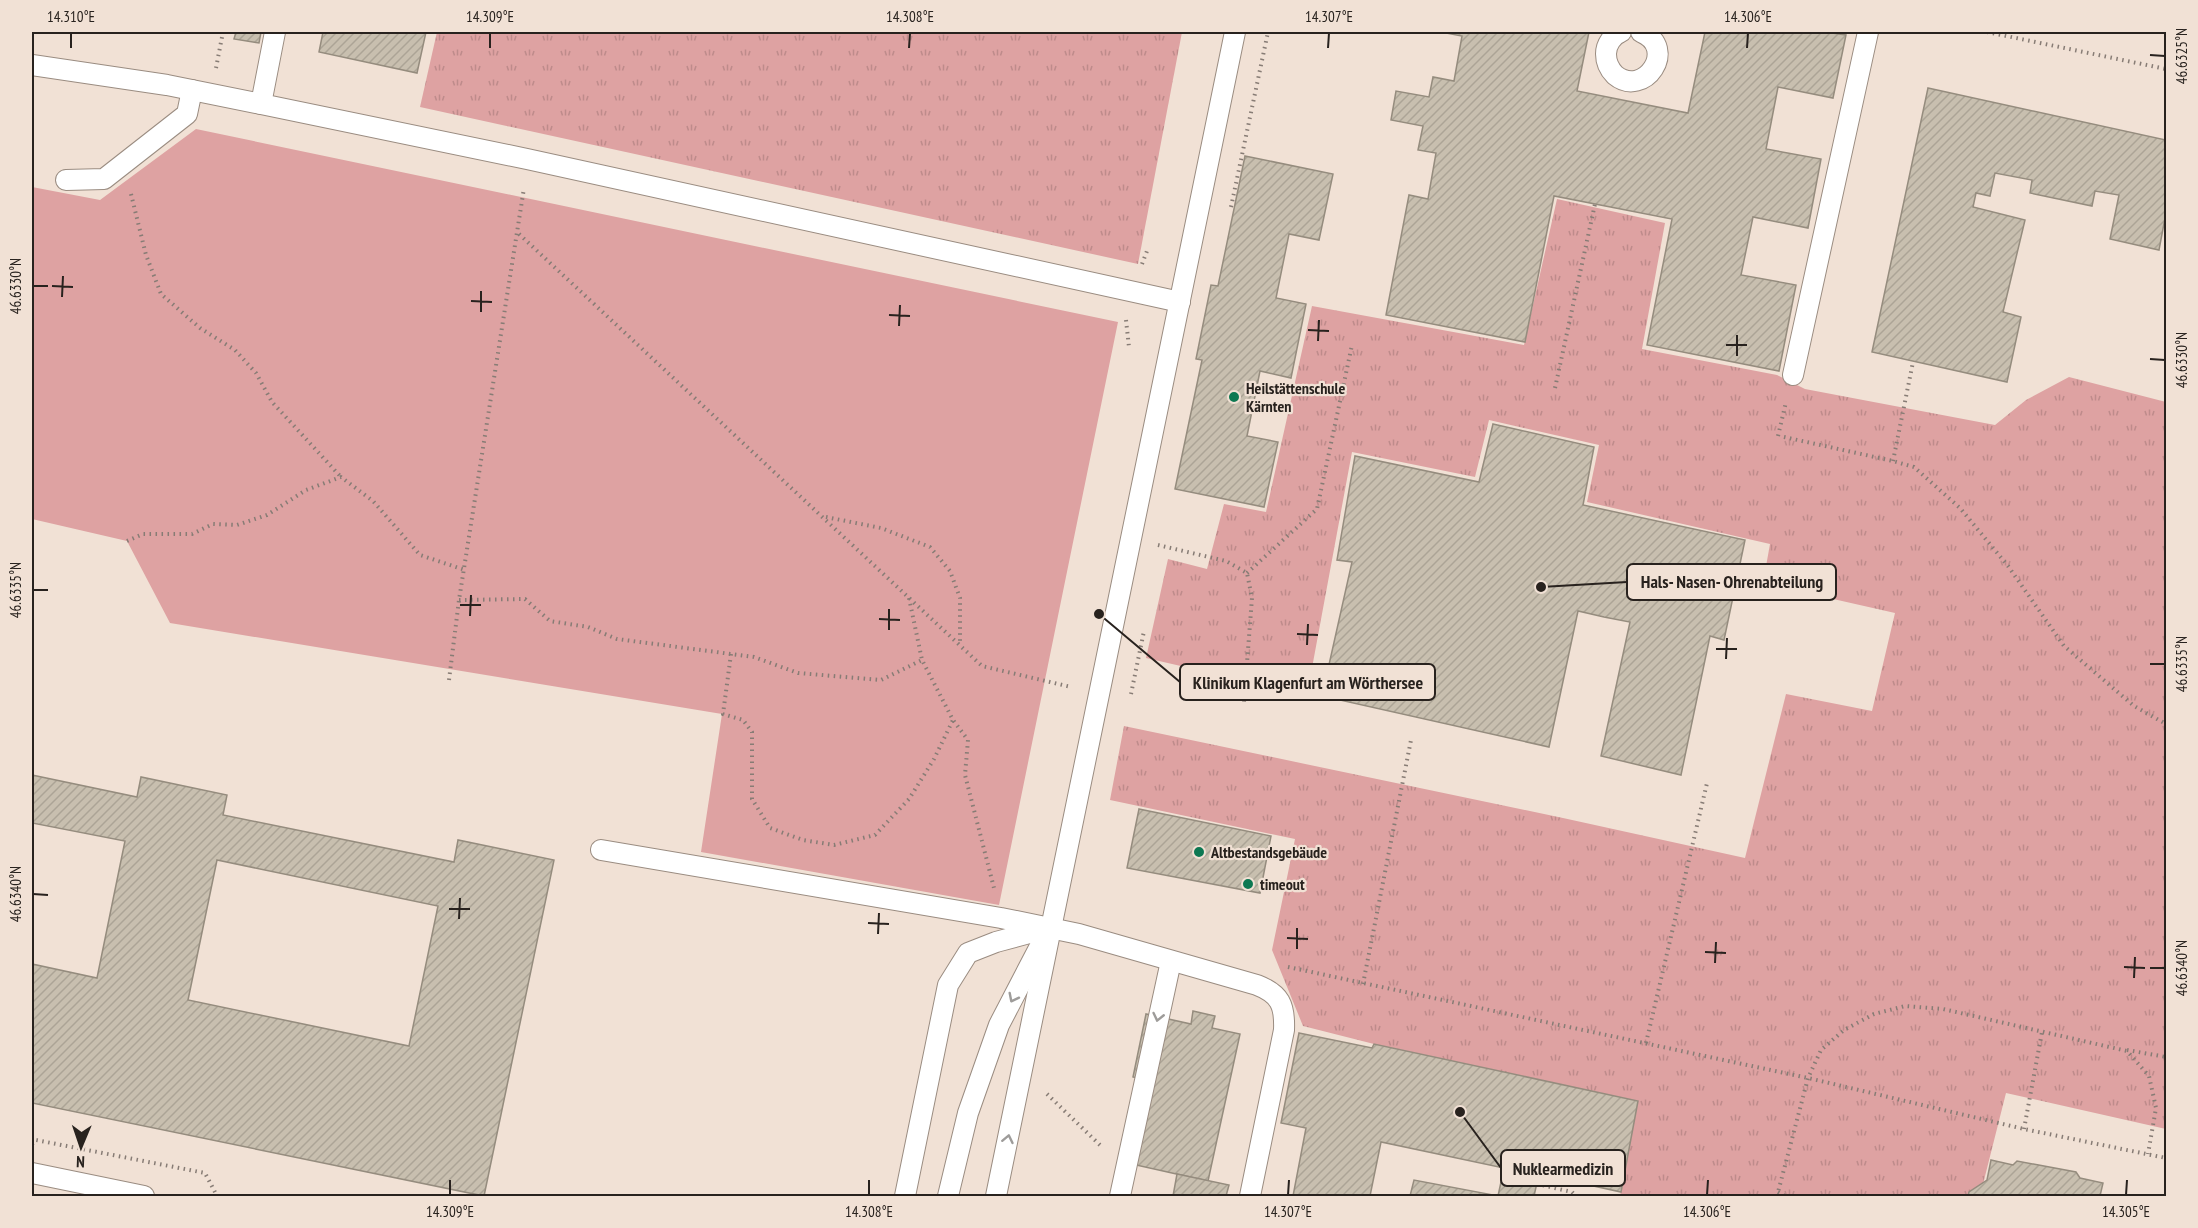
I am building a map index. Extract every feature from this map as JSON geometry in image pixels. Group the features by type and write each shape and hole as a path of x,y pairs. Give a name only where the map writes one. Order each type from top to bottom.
{"lane":[{"path":"261,104 275,32"},
{"path":"996,1197 1235,32"},
{"path":"1621,32 1611,39 1607,47 1607,64 1617,77 1634,81 1650,74 1658,58 1654,42 1648,35 1641,32"},
{"path":"1793,375 1868,32"},
{"path":"32,65 167,85 261,104 527,159 1180,302"},
{"path":"66,180 104,179 188,114 192,90"},
{"path":"601,850 1001,918 1079,934 1271,991 1279,1001 1284,1015 1284,1030 1250,1197"},
{"path":"904,1197 948,985 968,953 996,942 1050,928"},
{"path":"948,1197 968,1113 999,1025 1050,928"},
{"path":"1120,1197 1171,961"},
{"path":"32,1173 144,1197"}],"path":[{"path":"216,72 222,32"},
{"path":"1988,32 2166,69"},
{"path":"123,165 146,255 162,294 200,328 235,350 256,373 272,402 341,477 374,501 420,555 465,570"},
{"path":"448,680 519,234 524,188"},
{"path":"1555,388 1595,204"},
{"path":"519,234 982,666 1099,694"},
{"path":"1246,573 1317,509 1352,345"},
{"path":"1893,461 1913,362"},
{"path":"1778,436 1793,375"},
{"path":"1784,437 1914,467 1960,508 2008,566 2064,646 2134,706 2166,724"},
{"path":"127,541 143,534 192,534 213,524 237,525 267,515 306,490 341,477"},
{"path":"824,517 880,528 930,548 950,571 960,598 960,645"},
{"path":"1131,538 1226,561 1246,573 1252,598 1244,702"},
{"path":"908,597 922,660 953,720 968,740 965,775 1001,918"},
{"path":"459,600 525,599 550,621 588,627 617,639 754,657 798,673 882,680 922,660"},
{"path":"731,654 723,714 743,720 752,732 752,799 770,828 803,840 834,845 875,835 909,799 934,759 953,720"},
{"path":"1363,984 1411,740"},
{"path":"1646,1043 1707,783"},
{"path":"1285,967 1808,1078 2024,1129 2166,1158"},
{"path":"1785,1197 1777,1194 1808,1078 1821,1050 1844,1030 1874,1014 1905,1006 1943,1009 2120,1049 2166,1057"},
{"path":"2024,1129 2042,1032"},
{"path":"2120,1049 2127,1050 2149,1076 2156,1107 2148,1154"},
{"path":"1046,1092 1126,1171"},
{"path":"32,1144 36,1140 205,1173 218,1194 217,1197"},
{"path":"1537,1184 1572,1192 1576,1197"}],"green space":[{"path":"437,32 1182,32 1138,264 420,107"},
{"path":"196,129 1118,322 999,905 701,852 722,714 170,623 127,541 32,519 32,187 100,200"},
{"path":"1557,199 1665,223 1642,349 1777,375 1805,389 1995,425 2026,400 2069,377 2166,402 2166,1129 2006,1093 1980,1196 1620,1196 1638,1101 1374,1044 1303,1026 1272,950 1295,839 1110,800 1124,726 1745,858 1786,694 1872,711 1895,613 1763,583 1770,544 1587,502 1599,445 1489,420 1475,477 1352,452 1307,695 1146,658 1168,559 1207,569 1224,504 1266,512 1312,306 1524,345"}],"building":[{"path":"236,32 261,32 259,43 234,39"},
{"path":"323,32 426,32 417,73 319,52"},
{"path":"1441,32 1589,32 1577,91 1688,113 1705,32 1825,32 1846,35 1833,98 1778,87 1766,149 1821,159 1808,228 1753,217 1741,275 1796,285 1779,371 1647,345 1672,219 1554,196 1525,342 1386,315 1409,195 1428,199 1436,153 1418,150 1423,126 1391,120 1396,91 1429,97 1433,77 1454,81 1462,36"},
{"path":"1928,88 2166,140 2166,213 2159,250 2110,239 2119,195 2095,191 2092,206 2030,193 2032,180 1995,173 1990,196 1976,193 1973,207 2025,220 2003,312 2021,317 2007,382 1872,352"},
{"path":"1245,156 1333,174 1319,240 1289,234 1276,298 1306,304 1291,378 1260,371 1247,436 1278,442 1264,507 1175,489 1202,360 1196,359 1211,285 1218,286"},
{"path":"1493,424 1594,447 1583,505 1745,540 1724,640 1710,636 1681,775 1601,756 1630,622 1578,611 1549,747 1322,696 1352,562 1337,560 1355,456 1479,482"},
{"path":"32,775 137,797 141,777 227,795 223,815 454,862 458,840 554,860 484,1196 32,1103 32,964 97,978 125,841 32,823","holes":["217,860 438,906 409,1046 188,1000"]},
{"name":"Altbestandsgebäude","path":"1139,809 1271,836 1260,893 1127,868"},
{"path":"1193,1011 1215,1016 1212,1028 1240,1034 1208,1181 1136,1165 1154,1082 1133,1077 1146,1014 1191,1024"},
{"path":"1299,1033 1372,1048 1374,1044 1638,1101 1621,1192 1539,1174 1534,1196 1498,1196 1504,1168 1381,1142 1370,1196 1293,1196 1306,1128 1281,1123"},
{"path":"1991,1160 2013,1165 2017,1161 2076,1172 2080,1178 2103,1183 2100,1196 1968,1196 1969,1192 1987,1180"},
{"path":"1177,1174 1229,1185 1226,1196 1173,1196"},
{"path":"1414,1180 1498,1196 1410,1196"}],"place":[{"name":"Heilstättenschule Kärnten","path":"1234,397"},
{"name":"Hals- Nasen- Ohrenabteilung","path":"1541,587"},
{"name":"Klinikum Klagenfurt am Wörthersee","path":"1099,614"},
{"name":"Altbestandsgebäude","path":"1199,852"},
{"name":"timeout","path":"1248,884"},
{"name":"Nuklearmedizin","path":"1460,1112"}]}
